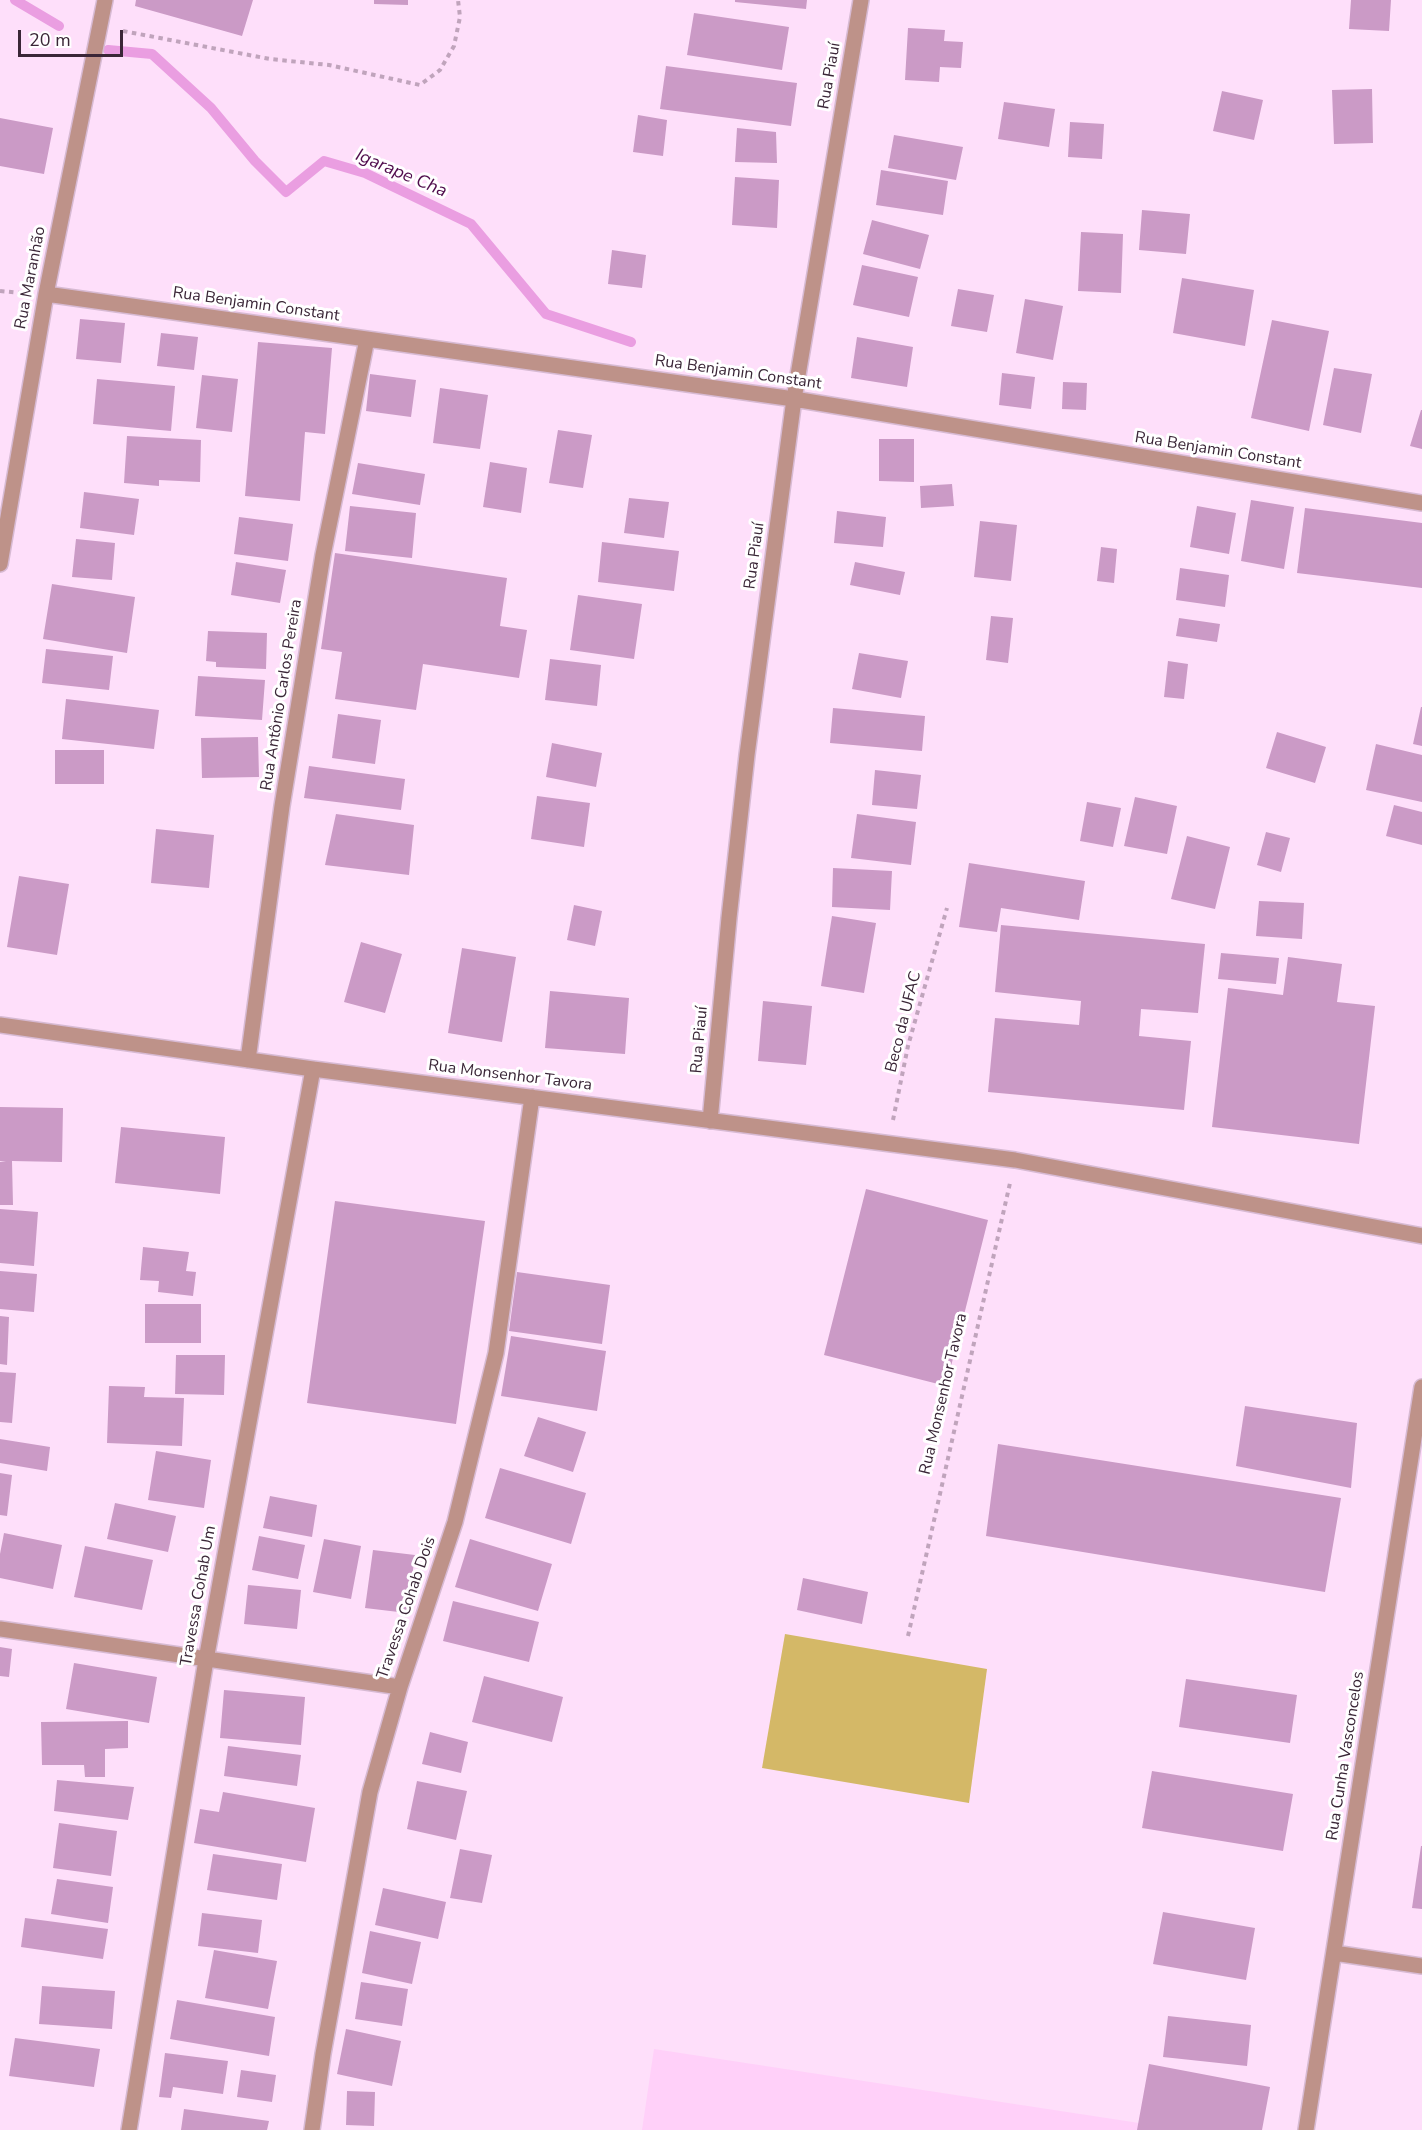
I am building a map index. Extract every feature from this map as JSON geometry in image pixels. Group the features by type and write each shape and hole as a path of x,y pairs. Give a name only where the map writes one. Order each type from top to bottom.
{"street":[{"name":"Rua Maranhão","path":"0,564 46,294 105,0"},
{"name":"Rua Piauí","path":"710,1121 747,755 794,399 861,0"},
{"name":"Rua Benjamin Constant","path":"46,294 794,399 1422,503"},
{"name":"Rua Antônio Carlos Pereira","path":"249,1060 282,806 321,566 367,339"},
{"name":"Rua Monsenhor Tavora","path":"0,1025 313,1069 1015,1160 1422,1236"},
{"name":"Travessa Cohab Um","path":"129,2130 206,1660 313,1069"},
{"name":"Travessa Cohab Dois","path":"312,2130 325,2042 370,1792 400,1687 455,1522 496,1353 532,1097"},
{"name":"Rua Cunha Vasconcelos","path":"1306,2130 1422,1387"},
{"path":"0,1629 400,1687"},
{"path":"1334,1953 1422,1966"}],"path":[{"path":"100,26 270,59 329,65 420,85 440,70 454,46 460,17 458,0"},
{"name":"Beco da UFAC","path":"888,1144 908,1046 947,908"},
{"name":"Rua Monsenhor Tavora","path":"908,1636 1015,1160"}],"shaded area":[{"path":"785,1634 987,1669 969,1803 762,1768"},
{"path":"654,2049 1185,2130 642,2130"}],"building":[{"path":"136,0 253,0 242,36 135,6"},
{"path":"374,0 408,0 408,5 374,4"},
{"path":"735,0 807,0 806,9 735,2"},
{"path":"1351,0 1391,0 1389,31 1349,29"},
{"path":"694,13 789,27 782,70 687,55"},
{"path":"908,28 945,30 944,41 963,42 961,68 940,67 939,82 905,80"},
{"path":"666,66 797,83 791,126 660,109"},
{"path":"1372,89 1373,143 1334,144 1332,90"},
{"path":"1222,91 1263,100 1254,140 1213,131"},
{"path":"1004,102 1055,109 1049,147 998,139"},
{"path":"638,115 667,120 663,156 633,152"},
{"path":"0,118 53,128 44,174 0,166"},
{"path":"1070,122 1104,124 1102,159 1068,157"},
{"path":"737,128 776,132 777,163 735,162"},
{"path":"894,135 963,147 956,180 888,168"},
{"path":"881,170 948,181 943,215 876,205"},
{"path":"735,177 779,180 777,228 732,225"},
{"path":"1142,210 1190,214 1186,254 1139,250"},
{"path":"872,220 929,235 920,269 863,254"},
{"path":"1081,232 1123,234 1121,293 1078,291"},
{"path":"612,250 646,255 642,288 608,284"},
{"path":"862,265 918,277 909,317 853,305"},
{"path":"1182,278 1254,290 1245,346 1173,333"},
{"path":"958,289 994,295 987,332 951,326"},
{"path":"1025,299 1063,306 1053,360 1016,353"},
{"path":"80,319 125,323 121,363 76,359"},
{"path":"1272,320 1329,331 1309,431 1251,418"},
{"path":"161,333 198,337 194,370 157,366"},
{"path":"857,337 913,347 907,387 851,378"},
{"path":"258,342 332,348 325,434 305,432 300,501 245,496"},
{"path":"1334,368 1372,374 1361,433 1323,425"},
{"path":"1002,373 1035,377 1031,409 999,405"},
{"path":"370,374 416,380 411,417 366,411"},
{"path":"202,375 238,379 232,432 196,428"},
{"path":"97,379 175,386 171,431 93,424"},
{"path":"1063,382 1087,383 1086,410 1062,409"},
{"path":"440,388 488,395 480,449 433,443"},
{"path":"1422,410 1422,449 1410,446"},
{"path":"558,430 592,435 583,488 549,483"},
{"path":"127,436 201,440 200,482 159,480 159,486 124,483"},
{"path":"879,439 914,439 914,482 879,481"},
{"path":"490,462 527,468 521,513 483,507"},
{"path":"358,463 425,474 420,505 352,494"},
{"path":"952,484 954,506 921,508 920,486"},
{"path":"84,492 139,499 134,535 80,528"},
{"path":"629,498 669,502 664,538 624,533"},
{"path":"1251,500 1294,507 1284,569 1241,561"},
{"path":"350,506 416,513 412,558 345,551"},
{"path":"1197,506 1236,513 1229,554 1190,547"},
{"path":"1305,508 1422,523 1422,588 1297,573"},
{"path":"837,511 886,517 883,547 834,543"},
{"path":"239,517 293,524 288,561 234,554"},
{"path":"980,521 1017,525 1011,581 974,577"},
{"path":"76,539 115,543 112,580 72,577"},
{"path":"602,542 679,551 674,591 598,582"},
{"path":"1101,547 1117,549 1114,583 1097,581"},
{"path":"335,553 507,578 500,626 527,630 519,678 423,664 416,710 335,699 342,652 321,649"},
{"path":"236,562 286,570 280,603 231,595"},
{"path":"855,562 905,572 900,595 850,585"},
{"path":"1180,568 1229,575 1225,607 1176,600"},
{"path":"52,584 135,597 127,653 43,639"},
{"path":"578,595 642,604 634,659 570,650"},
{"path":"991,616 1013,618 1008,663 986,660"},
{"path":"1179,618 1220,624 1217,642 1176,636"},
{"path":"208,631 267,633 266,669 216,667 216,662 206,661"},
{"path":"46,649 113,656 109,690 42,683"},
{"path":"859,653 908,661 901,698 852,689"},
{"path":"550,659 601,665 597,706 545,700"},
{"path":"1168,661 1188,664 1184,699 1164,697"},
{"path":"198,676 265,680 262,720 195,716"},
{"path":"66,699 159,710 154,749 62,739"},
{"path":"1422,707 1422,746 1413,744"},
{"path":"833,708 925,716 922,751 830,743"},
{"path":"338,714 381,720 375,764 332,758"},
{"path":"1277,732 1326,747 1315,783 1266,768"},
{"path":"258,737 259,777 202,778 201,738"},
{"path":"552,743 602,753 596,787 546,777"},
{"path":"1376,744 1422,755 1422,802 1366,790"},
{"path":"55,750 104,750 104,784 55,784"},
{"path":"309,766 405,779 401,810 304,798"},
{"path":"875,770 921,775 917,809 872,805"},
{"path":"537,796 590,803 584,847 531,839"},
{"path":"1135,797 1177,806 1167,854 1124,846"},
{"path":"1087,802 1121,808 1113,847 1080,841"},
{"path":"1394,805 1422,812 1422,845 1386,836"},
{"path":"336,814 414,825 409,875 325,865"},
{"path":"857,814 916,822 911,865 851,858"},
{"path":"156,829 214,835 209,888 151,883"},
{"path":"1266,832 1290,838 1281,872 1257,865"},
{"path":"1187,836 1230,847 1215,909 1171,899"},
{"path":"969,863 1085,881 1079,920 1001,908 997,932 959,927"},
{"path":"833,868 892,871 890,910 832,907"},
{"path":"19,876 69,884 57,955 7,947"},
{"path":"1259,901 1304,903 1302,939 1256,936"},
{"path":"574,905 602,911 595,946 567,940"},
{"path":"832,916 876,923 864,993 821,986"},
{"path":"1001,925 1205,944 1198,1013 1141,1009 1139,1036 1191,1041 1184,1110 988,1092 995,1018 1079,1025 1081,1001 995,992"},
{"path":"361,942 402,954 385,1013 344,1002"},
{"path":"462,948 516,957 502,1042 448,1033"},
{"path":"1221,953 1279,958 1276,984 1218,979"},
{"path":"1288,957 1342,964 1337,1002 1375,1006 1359,1144 1212,1127 1228,988 1283,995"},
{"path":"550,991 629,998 625,1054 545,1048"},
{"path":"763,1001 812,1006 806,1065 758,1061"},
{"path":"0,1107 63,1108 62,1162 12,1161 13,1205 0,1205 0,1162 6,1161 0,1161"},
{"path":"121,1127 225,1137 220,1194 115,1183"},
{"path":"866,1189 988,1220 946,1386 824,1355"},
{"path":"335,1201 485,1221 456,1424 307,1403"},
{"path":"0,1209 38,1212 34,1266 0,1263"},
{"path":"143,1247 189,1252 186,1271 196,1272 193,1296 158,1292 159,1281 140,1280"},
{"path":"0,1271 37,1274 34,1312 0,1309"},
{"path":"517,1272 610,1285 602,1344 509,1331"},
{"path":"145,1304 201,1304 201,1343 145,1343"},
{"path":"0,1316 9,1317 7,1365 0,1364"},
{"path":"511,1336 606,1351 597,1411 501,1396"},
{"path":"176,1355 225,1355 224,1395 175,1394"},
{"path":"0,1372 16,1373 12,1423 0,1422"},
{"path":"109,1386 145,1387 144,1397 184,1398 182,1446 107,1443"},
{"path":"1245,1406 1357,1423 1351,1488 1236,1466"},
{"path":"538,1417 586,1432 573,1472 524,1456"},
{"path":"0,1439 50,1447 47,1471 0,1463"},
{"path":"998,1444 1341,1498 1325,1592 986,1536"},
{"path":"156,1451 211,1460 204,1508 148,1500"},
{"path":"500,1468 586,1493 571,1544 485,1518"},
{"path":"0,1473 12,1475 7,1516 0,1515"},
{"path":"270,1496 317,1505 312,1537 263,1528"},
{"path":"115,1503 176,1516 168,1552 107,1539"},
{"path":"4,1533 62,1545 53,1589 0,1578 0,1554"},
{"path":"259,1536 305,1545 298,1579 252,1570"},
{"path":"324,1539 361,1546 351,1599 313,1592"},
{"path":"470,1539 552,1564 538,1611 455,1587"},
{"path":"85,1546 153,1560 142,1610 74,1597"},
{"path":"373,1550 415,1555 407,1613 365,1608"},
{"path":"803,1578 868,1592 862,1624 797,1610"},
{"path":"248,1585 301,1590 297,1629 244,1624"},
{"path":"453,1601 539,1622 529,1662 443,1641"},
{"path":"0,1647 12,1649 9,1677 0,1676"},
{"path":"74,1663 157,1677 149,1723 66,1709"},
{"path":"484,1676 563,1697 552,1742 472,1722"},
{"path":"1186,1679 1297,1695 1290,1743 1179,1727"},
{"path":"224,1690 305,1697 301,1745 220,1738"},
{"path":"128,1721 128,1748 105,1749 105,1777 85,1777 84,1765 42,1765 41,1722"},
{"path":"430,1732 468,1742 461,1773 422,1764"},
{"path":"228,1746 301,1755 297,1786 224,1776"},
{"path":"1152,1771 1293,1794 1283,1851 1142,1828"},
{"path":"57,1780 134,1787 128,1820 54,1811"},
{"path":"417,1781 467,1791 456,1840 407,1829"},
{"path":"223,1792 315,1808 306,1862 194,1843 200,1809 219,1812"},
{"path":"59,1823 117,1831 111,1876 53,1868"},
{"path":"1422,1846 1422,1909 1412,1908"},
{"path":"460,1849 492,1855 482,1903 450,1898"},
{"path":"213,1854 282,1864 277,1900 207,1890"},
{"path":"57,1879 113,1887 108,1923 51,1914"},
{"path":"383,1888 446,1902 438,1939 375,1925"},
{"path":"1163,1912 1255,1928 1246,1980 1153,1964"},
{"path":"202,1913 262,1920 258,1953 198,1946"},
{"path":"25,1918 108,1929 103,1959 21,1947"},
{"path":"370,1931 421,1942 412,1984 362,1973"},
{"path":"214,1950 277,1961 268,2009 205,1998"},
{"path":"361,1982 408,1989 402,2026 355,2019"},
{"path":"42,1986 115,1991 112,2029 39,2024"},
{"path":"177,2000 275,2017 269,2056 170,2039"},
{"path":"1168,2016 1251,2025 1247,2066 1163,2057"},
{"path":"346,2029 401,2041 392,2086 337,2074"},
{"path":"15,2038 100,2049 94,2087 9,2076"},
{"path":"165,2053 228,2061 223,2094 173,2087 171,2098 159,2097"},
{"path":"1149,2064 1270,2087 1262,2130 1137,2130"},
{"path":"241,2070 276,2075 272,2102 237,2097"},
{"path":"347,2091 375,2092 374,2126 346,2125"},
{"path":"184,2109 269,2121 267,2130 181,2130"}],"waterway":[{"name":"Igarape Cha","path":"15,0 59,26"},
{"name":"Igarape Cha","path":"108,50 152,54 211,108 255,161 286,192 324,161 365,173 471,224 546,314 631,342"}]}
